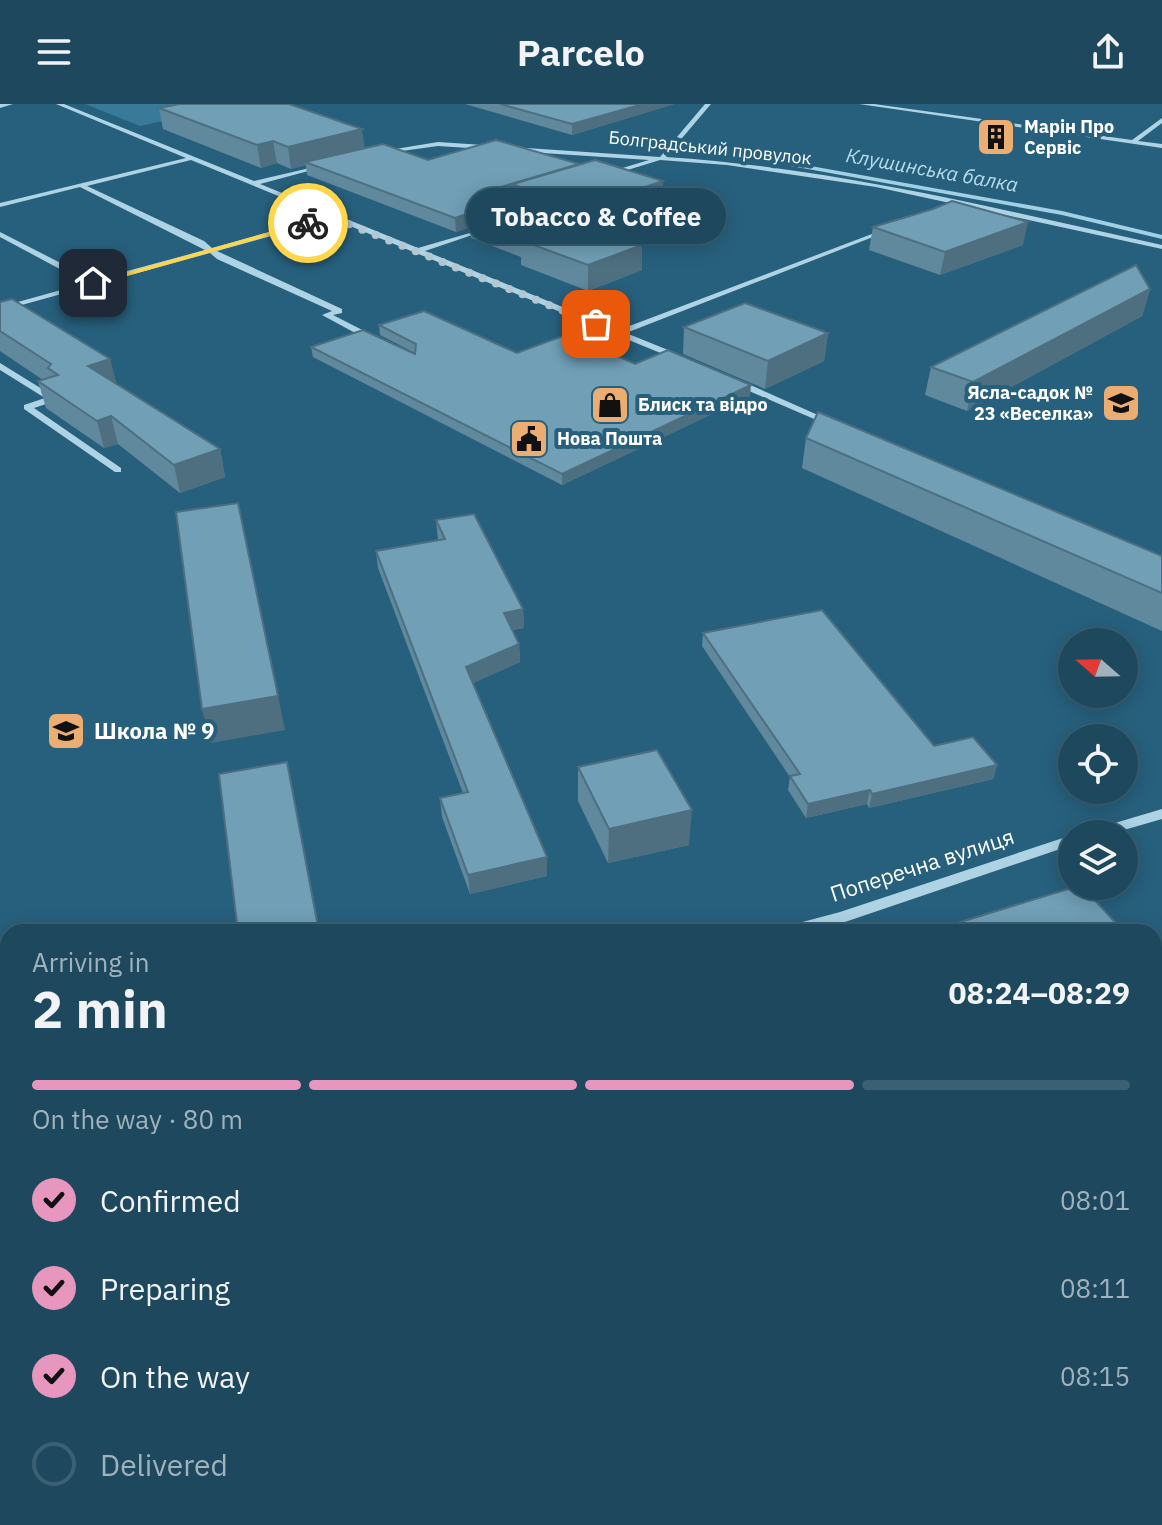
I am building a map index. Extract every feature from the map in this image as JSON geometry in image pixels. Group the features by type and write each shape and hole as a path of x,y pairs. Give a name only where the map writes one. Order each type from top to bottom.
{"street":[{"path":"0,106 10,104"},
{"path":"59,104 692,364"},
{"path":"591,179 662,158 708,104"},
{"path":"862,104 1162,146"},
{"path":"1133,142 1162,120"},
{"name":"Болградський провулок","path":"374,153 438,144 662,158 816,175 960,202 1162,247"},
{"path":"0,205 189,159"},
{"path":"252,184 330,164"},
{"path":"80,185 339,311 326,315 388,346"},
{"path":"946,207 960,202"},
{"path":"0,309 331,217"},
{"path":"417,251 495,226"},
{"path":"618,333 892,228"},
{"path":"0,234 93,283"},
{"path":"0,366 52,399 27,407 118,470"},
{"path":"721,376 846,429"},
{"path":"1138,821 1162,814"},
{"name":"Поперечна вулиця","path":"815,924 1058,845"}],"shaded area":[{"path":"85,104 239,104 140,126"}],"building":[{"path":"179,104 289,104 362,129 288,147 273,141 257,145 159,108"},
{"path":"500,104 643,104 572,124"},
{"path":"496,140 579,164 494,189 494,197 504,201 455,218 305,162 383,144 428,160"},
{"path":"595,160 663,181 603,201 623,207 577,223 642,245 588,265 520,240 531,236 469,213 518,197 520,187 513,184"},
{"path":"952,201 1028,222 945,252 873,227 933,209"},
{"path":"1136,265 1150,289 973,382 931,367"},
{"path":"12,299 110,359 88,366 220,449 174,465 111,416 97,421 38,381 58,375 48,368 51,364 0,331 0,302"},
{"path":"745,303 828,333 768,361 684,327"},
{"path":"424,311 517,353 568,334 635,364 668,350 751,385 562,474 311,347 363,330 415,354 416,344 379,325"},
{"path":"818,412 1162,556 1162,593 806,438"},
{"path":"238,503 278,696 202,709 176,512"},
{"path":"474,514 523,609 504,613 519,644 466,667 547,857 468,875 440,798 468,792 376,551 445,539 436,520"},
{"path":"822,610 934,746 973,737 997,765 872,794 870,790 808,804 790,776 800,774 703,633"},
{"path":"657,750 692,810 609,829 578,767"},
{"path":"287,762 317,924 237,924 219,774"},
{"path":"1058,892 1058,900 1095,900 1117,924 954,924"}],"waterway":[{"name":"Клушинська балка","path":"693,147 1062,213 1162,237"}],"way so far":[{"path":"308,223 331,217 596,324"}],"place":[{"name":"Марін Про Сервіс","path":"996,137"},
{"name":"Tobacco & Coffee","path":"596,324"},
{"name":"Ясла-садок № 23 «Веселка»","path":"1121,403"},
{"name":"Блиск та відро","path":"610,405"},
{"name":"Нова Пошта","path":"529,439"},
{"name":"Школа № 9","path":"66,731"}],"route":[{"path":"93,283 308,223"}]}
